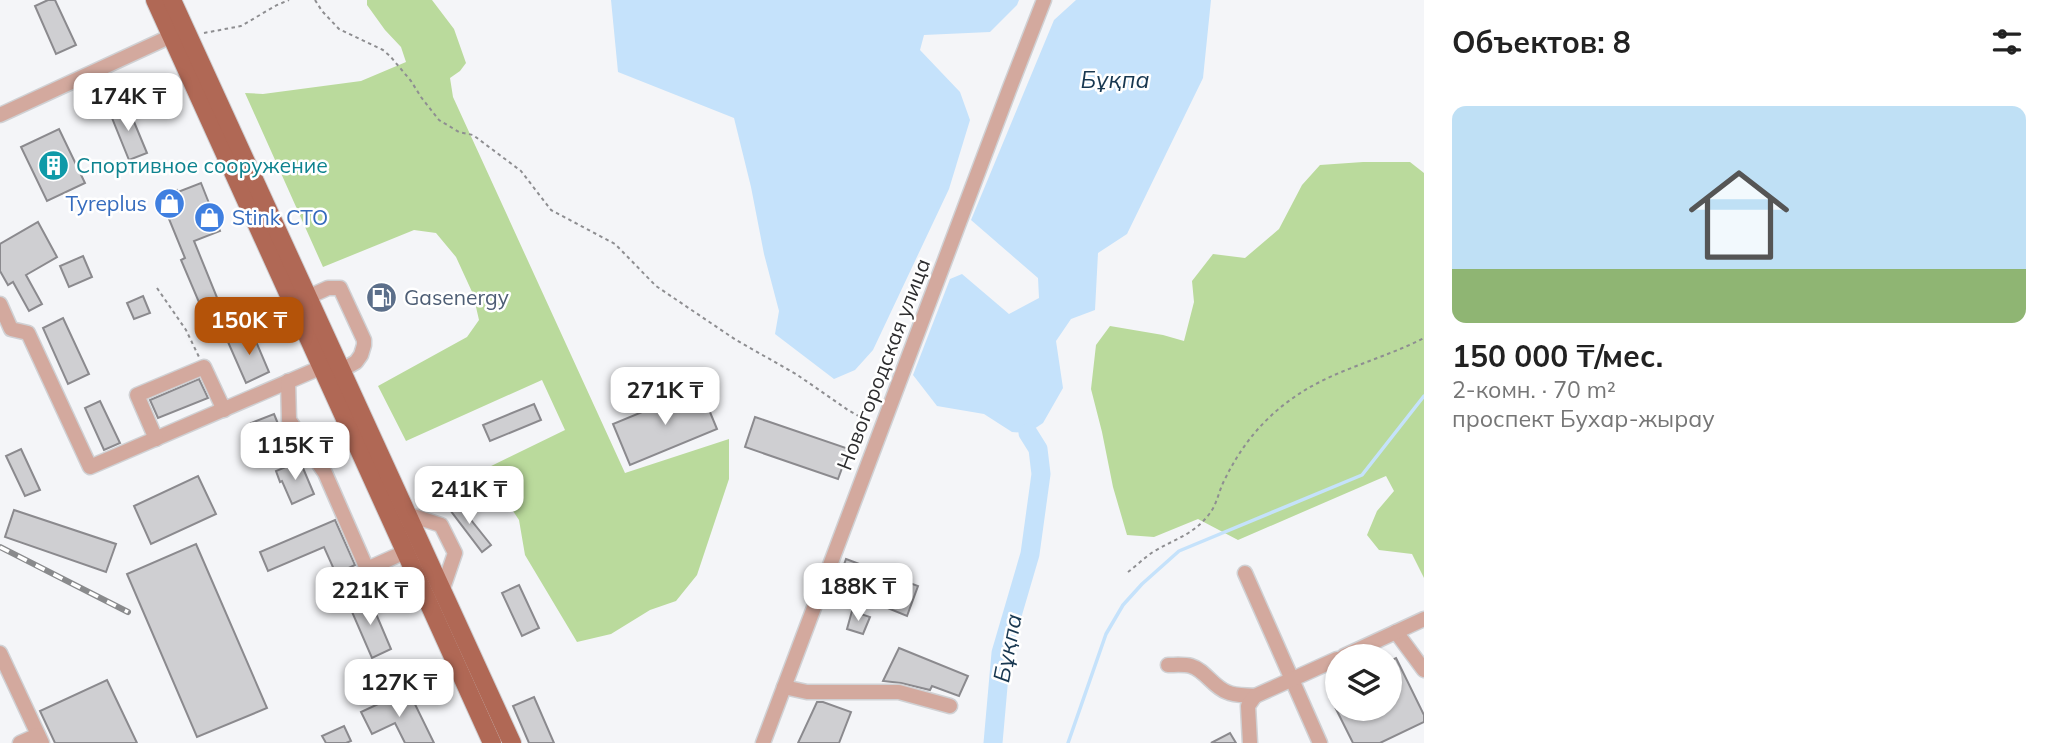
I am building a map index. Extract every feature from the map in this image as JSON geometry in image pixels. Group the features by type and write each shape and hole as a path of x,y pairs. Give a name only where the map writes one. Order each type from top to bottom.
{"main road":[{"path":"155,0 182,34 308,297 407,514 413,548 442,591 512,743"},
{"path":"172,0 182,34 322,367 413,548 492,743"}],"street":[{"name":"Новогородская улица","path":"762,743 1044,0"},
{"path":"0,115 182,34"},
{"path":"308,297 328,288 340,288 364,340 356,362 342,370"},
{"path":"0,304 11,329 28,332 90,467 322,367"},
{"path":"156,439 137,395 204,367 224,410"},
{"path":"288,381 289,419 325,473 367,569 413,548"},
{"path":"407,514 441,525 455,553 442,591"},
{"path":"1245,573 1320,743"},
{"path":"1370,644 1424,619"},
{"path":"1396,632 1424,670"},
{"path":"0,653 40,739 20,743"},
{"path":"1168,665 1189,665 1224,691 1255,696 1325,665"},
{"path":"784,687 807,692 899,692 950,706"},
{"path":"1250,743 1248,706 1255,696"}],"path":[{"path":"182,34 241,26 289,0"},
{"path":"315,0 339,29 390,56 439,120 459,132 473,135 521,171 551,210 615,244 656,286 687,308 881,428"},
{"path":"157,288 186,330 204,367"},
{"path":"1128,572 1152,553 1198,526 1211,512 1240,451 1268,418 1291,399 1318,382 1392,354 1424,338"}],"green space":[{"path":"367,0 432,0 454,29 466,63 450,78 453,97 625,473 729,439 729,479 697,575 676,601 650,610 611,634 577,642 525,555 519,520 485,469 565,430 542,380 406,441 378,386 467,337 479,320 473,294 456,257 436,233 414,230 323,267 245,93 263,94 361,81 406,62 401,47 385,30 367,5"},
{"path":"1410,162 1424,173 1424,578 1412,554 1379,550 1367,535 1377,511 1394,491 1386,476 1238,540 1198,519 1154,537 1127,535 1113,487 1091,389 1096,345 1110,326 1184,341 1194,302 1192,281 1213,254 1245,258 1279,229 1302,185 1320,165"}],"water":[{"path":"611,0 1019,0 990,32 924,35 920,50 960,92 970,120 949,189 873,350 855,370 834,379 775,334 779,311 734,118 618,72"},
{"name":"Бұқпа","path":"1076,0 1211,0 1203,78 1127,234 1098,253 1095,310 1071,319 1056,341 1063,388 1043,423 1028,433 1012,432 984,414 937,406 913,375 950,279 962,274 1009,314 1039,298 1038,278 971,220 1054,20"}],"building":[{"path":"55,0 76,45 56,54 35,6"},
{"path":"127,105 147,153 129,160 110,113"},
{"name":"Спортивное сооружение","path":"59,129 85,183 47,201 21,147"},
{"path":"201,183 220,231 194,241 218,300 201,307 181,260 185,258 160,197"},
{"path":"38,222 57,257 26,275 42,304 29,311 13,282 8,285 0,271 0,244"},
{"path":"83,256 92,277 69,287 60,266"},
{"path":"143,296 150,313 134,319 127,303"},
{"path":"63,318 89,374 68,384 43,328"},
{"path":"252,332 269,372 246,383 228,342"},
{"path":"199,379 208,398 158,418 150,400"},
{"path":"700,388 717,429 630,465 613,424"},
{"path":"100,401 120,443 104,450 85,408"},
{"path":"534,404 541,420 490,441 483,425"},
{"path":"274,414 285,441 262,450 251,423"},
{"path":"755,417 849,449 838,479 745,447"},
{"path":"21,449 40,490 25,496 6,456"},
{"path":"300,461 314,494 292,504 276,471"},
{"path":"198,476 216,514 151,544 134,506"},
{"path":"455,500 491,545 482,552 447,506"},
{"path":"14,510 116,544 106,572 5,537"},
{"path":"335,520 355,565 336,574 324,547 268,571 260,552"},
{"path":"196,544 267,708 197,737 127,574"},
{"path":"846,559 918,586 907,616 836,587"},
{"path":"519,585 539,628 522,636 502,593"},
{"path":"368,595 391,649 372,658 349,605"},
{"path":"852,611 870,617 863,634 847,629"},
{"path":"899,648 968,676 959,696 932,686 930,690 883,681"},
{"path":"1402,670 1424,715 1424,722 1380,743 1353,743 1342,721 1402,721"},
{"path":"107,680 137,743 55,743 40,711"},
{"path":"408,690 434,743 405,743 395,723 372,734 361,712"},
{"path":"534,697 554,743 529,743 513,706"},
{"path":"817,702 851,712 839,743 798,743"},
{"path":"344,726 351,741 326,743 322,736"},
{"path":"1230,733 1236,743 1211,743"}],"waterway":[{"path":"1068,743 1106,634 1123,605 1142,584 1179,551 1362,475 1424,396"},
{"name":"Бұқпа","path":"993,743 1001,653 1030,554 1041,474 1038,449 1028,433"}],"railway":[{"path":"0,547 128,612"}],"place":[{"name":"Спортивное сооружение","path":"53,165"},
{"name":"Tyreplus","path":"170,203"},
{"name":"Stink СТО","path":"209,217"},
{"name":"Gasenergy","path":"381,297"}]}
